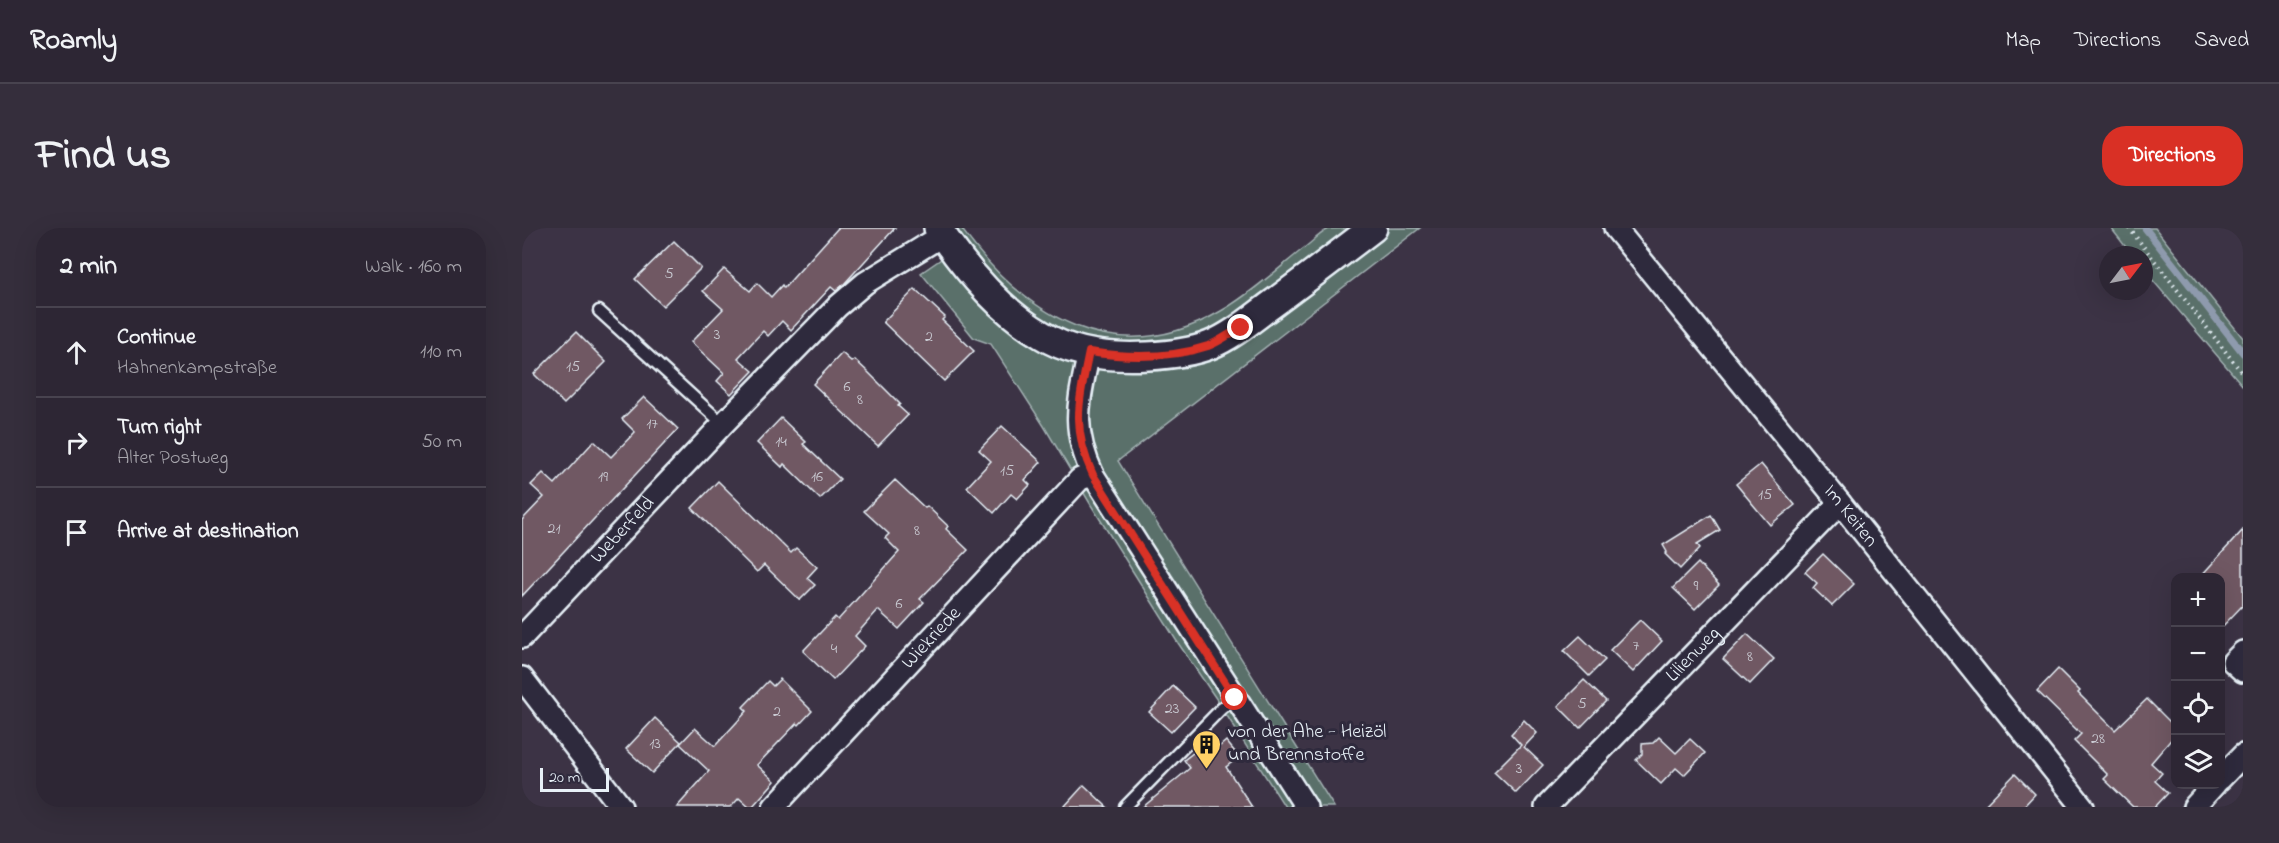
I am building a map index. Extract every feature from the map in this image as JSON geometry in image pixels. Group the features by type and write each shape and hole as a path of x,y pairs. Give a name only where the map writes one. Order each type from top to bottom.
{"street":[{"path":"940,231 978,282 1013,314 1042,336 1065,346 1125,357 1161,356 1209,345 1241,328 1372,228"},
{"name":"Im Keiten","path":"1615,228 2084,807"},
{"name":"Weberfeld","path":"522,637 838,306 940,231"},
{"path":"1089,352 1077,410 1082,452 1093,475 1306,807"},
{"name":"Wiekriede","path":"774,807 1080,479 1093,475"},
{"name":"Lilienweg","path":"1546,807 1840,503"},
{"path":"2243,652 2233,662 2243,671"},
{"path":"522,678 621,807"},
{"path":"2225,774 2243,755"},
{"path":"2194,807 2210,789"}],"lane":[{"path":"599,311 723,424"},
{"path":"1125,807 1221,709 1235,698"}],"path":[{"path":"2129,228 2243,374"}],"green space":[{"path":"928,228 961,228 1013,287 1043,309 1075,326 1109,335 1145,337 1182,329 1221,311 1253,290 1329,229 1420,228 1118,461 1334,807 1285,807 1176,640 991,344 974,338 921,273 944,257"},
{"path":"2111,228 2155,228 2243,338 2243,386 2153,281 2153,246 2125,246"}],"building":[{"path":"838,228 895,228 844,284 836,291 831,287 791,330 782,321 768,336 763,331 738,358 753,371 731,394 717,381 724,373 691,342 723,309 703,291 724,269 750,291 757,283 771,297 782,285 784,288"},
{"path":"674,241 701,268 663,306 635,279"},
{"path":"915,289 945,317 942,320 974,351 944,381 883,322"},
{"path":"576,332 606,362 564,404 534,374"},
{"path":"842,353 852,362 855,360 868,372 908,415 878,446 813,384"},
{"path":"644,397 678,429 522,596 522,520 544,497 531,485 543,473 555,484 594,441 611,457 635,432 622,419"},
{"path":"781,418 806,442 803,444 840,479 820,499 784,464 782,467 757,443"},
{"path":"1002,426 1041,462 1025,480 1030,485 1017,499 1011,494 994,513 967,487 991,461 979,450"},
{"path":"1761,464 1795,505 1770,525 1736,484"},
{"path":"895,480 948,526 946,529 968,550 920,599 924,602 899,629 878,610 855,636 865,646 833,680 803,651 835,617 838,620 899,552 885,538 889,534 864,511"},
{"path":"718,481 791,553 796,548 817,567 807,578 815,585 800,600 764,565 757,572 692,508"},
{"path":"1711,515 1720,530 1697,544 1700,548 1680,569 1665,554 1667,552 1663,545"},
{"path":"2243,530 2243,605 2225,624 2225,573 2204,573"},
{"path":"1823,554 1854,584 1832,606 1813,588 1817,583 1805,572"},
{"path":"1698,563 1719,585 1695,609 1673,588"},
{"path":"1640,620 1662,641 1633,672 1610,650"},
{"path":"1747,634 1774,659 1750,684 1723,659"},
{"path":"1580,636 1605,660 1589,676 1564,651"},
{"path":"2058,669 2115,730 2147,699 2171,723 2171,740 2151,763 2162,773 2155,781 2168,793 2155,807 2133,807 2104,779 2108,775 2074,741 2081,734 2037,691"},
{"path":"780,679 812,711 799,725 797,723 757,765 775,781 752,807 739,798 731,807 677,807 709,771 680,744 695,728 715,746 747,711 743,707 768,681 773,686"},
{"path":"1584,680 1606,701 1580,728 1558,706"},
{"path":"1173,686 1195,707 1171,732 1149,712"},
{"path":"655,718 681,742 652,773 626,749"},
{"path":"1524,720 1537,733 1524,747 1543,765 1516,793 1494,772 1521,745 1511,734"},
{"path":"1659,737 1676,753 1690,739 1705,753 1684,775 1676,768 1661,784 1636,760 1642,754 1642,744 1653,743"},
{"path":"1212,738 1219,747 1226,741 1239,757 1226,767 1252,807 1143,807 1190,768 1184,760"},
{"path":"2015,774 2035,794 2023,807 1983,807"},
{"path":"1084,785 1107,807 1064,807"}],"waterway":[{"path":"2145,228 2243,353"}],"place":[{"name":"von der Ahe - Heizöl und Brennstoffe","path":"1207,770"}],"route":[{"path":"1235,698 1093,475 1082,452 1077,410 1089,352 1125,357 1161,356 1209,345 1241,328"}]}
